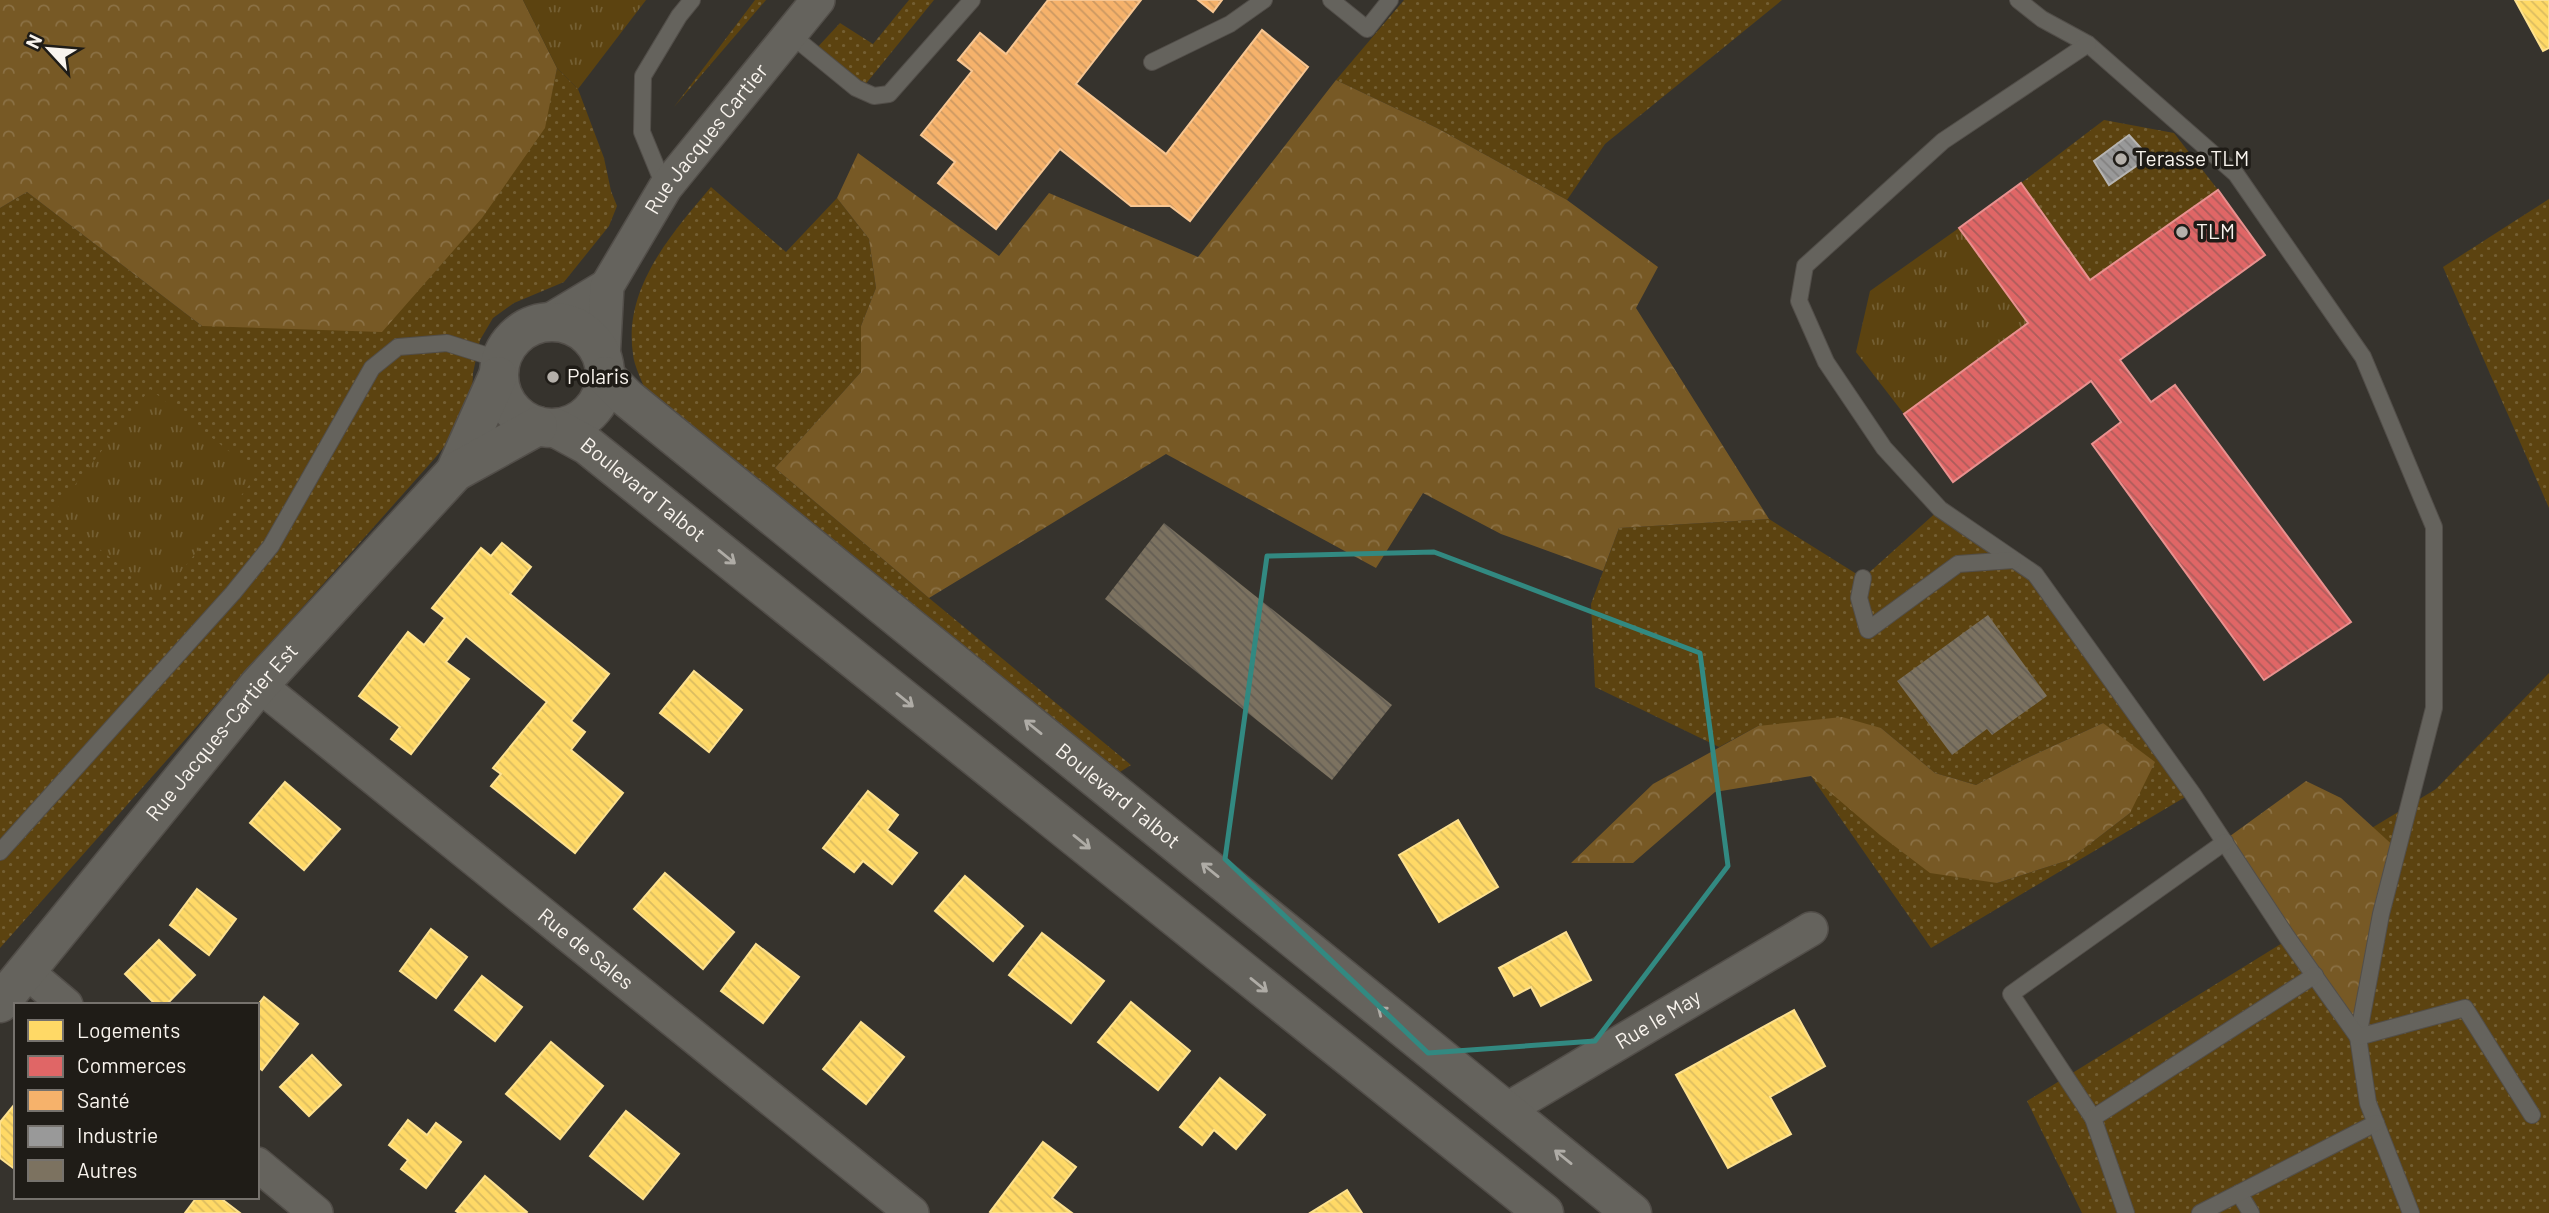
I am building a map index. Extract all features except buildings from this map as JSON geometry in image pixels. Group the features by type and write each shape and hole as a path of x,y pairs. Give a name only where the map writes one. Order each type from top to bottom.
{"main road":[{"path":"547,322 560,322 584,332 592,339 604,368 600,396 593,409 571,425 547,427 520,417 509,406 501,391 500,368 513,339 525,328 547,322"},
{"name":"Rue Jacques-Cartier Est","path":"0,1003 259,685 455,472 500,368"},
{"name":"Boulevard Talbot","path":"604,368 627,398 1506,1110 1614,1209"},
{"name":"Boulevard Talbot","path":"547,427 587,445 1544,1213"},
{"name":"Rue Jacques-Cartier Est","path":"455,472 547,427"}],"street":[{"name":"Rue Jacques Cartier","path":"547,322 607,286 665,188 818,0"},
{"name":"Rue Jacques Cartier","path":"604,368 607,286"},
{"name":"Rue de Sales","path":"259,685 912,1213"},
{"name":"Rue le May","path":"1506,1110 1811,929"},
{"path":"27,972 64,1003"},
{"path":"259,1166 316,1213"}],"lane":[{"path":"665,188 642,132 643,76 679,16 692,0"},
{"path":"790,34 856,88 874,96 889,94 972,0"},
{"path":"1152,61 1230,24 1264,0"},
{"path":"1331,0 1367,29 1390,0"},
{"path":"2018,0 2042,19 2088,44 2236,174 2363,357 2434,527 2434,708 2381,914 2358,1037 2368,1103 2411,1213"},
{"path":"2088,44 1943,141 1805,266 1799,301 1826,362 1884,448 1940,509 2035,574 2225,842 2287,937 2358,1037"},
{"path":"0,852 233,593 271,546 372,368 398,347 447,343 500,368"},
{"path":"1863,578 1859,598 1868,630 1958,564 2014,560"},
{"path":"2126,1213 2093,1118 2011,994 2225,842"},
{"path":"2093,1118 2315,975"},
{"path":"2358,1037 2465,1008 2532,1115"},
{"path":"2200,1213 2376,1123"},
{"path":"2239,1193 2251,1213"}],"highlighted area":[{"path":"1434,552 1700,653 1728,866 1595,1041 1428,1053 1225,859 1267,556"}],"green space":[{"path":"0,0 523,0 557,68 545,128 482,218 382,332 202,326 27,192 0,208"},
{"path":"523,0 646,0 578,89 557,68"},
{"path":"755,0 766,0 674,107"},
{"path":"909,0 934,0 864,86 814,51 840,23 873,44"},
{"path":"1404,0 1782,0 1605,144 1567,200 1437,128 1336,80"},
{"path":"557,68 578,89 604,158 617,206 609,226 564,282 514,303 493,318 480,340 472,393 463,423 435,458 0,948 0,208 27,192 202,326 544,128"},
{"path":"1336,80 1437,128 1567,200 1658,267 1636,308 1769,519 1619,528 1603,571 1501,534 1423,493 1376,568 1166,454 929,598 775,468 861,372 861,326 876,288 869,239 837,198 858,153 999,256 1049,193 1198,257"},
{"path":"2104,120 2174,133 2218,190 2090,280 2021,183"},
{"path":"711,187 786,252 837,198 869,239 876,288 861,326 861,372 775,468 1131,765 1112,777 647,395 633,354 635,307 654,263 681,223"},
{"path":"2549,199 2549,508 2443,267"},
{"path":"1959,228 2028,323 1904,414 1856,352 1870,291"},
{"path":"150,389 258,474 161,597 53,513"},
{"path":"1940,509 2035,574 2192,793 1931,948 1811,776 1997,883 2069,860 2130,813 2103,723 1976,785 1935,773 1881,728 1758,726 1719,747 1595,687 1591,604 1619,528 1769,519 1863,578"},
{"path":"2549,673 2549,1213 2082,1213 2027,1101 2292,937 2268,891 2436,789"},
{"path":"1842,717 1881,728 1935,773 1976,785 2103,723 2155,762 2130,813 2069,860 1997,883 1930,873 1880,835 1811,776 1715,792 1633,863 1571,863 1653,784 1758,726"},
{"path":"2306,781 2341,798 2397,849 2358,1037 2226,839"}],"place":[{"name":"Terasse TLM","path":"2121,159"},
{"name":"TLM","path":"2182,232"},
{"name":"Polaris","path":"553,377"}]}
